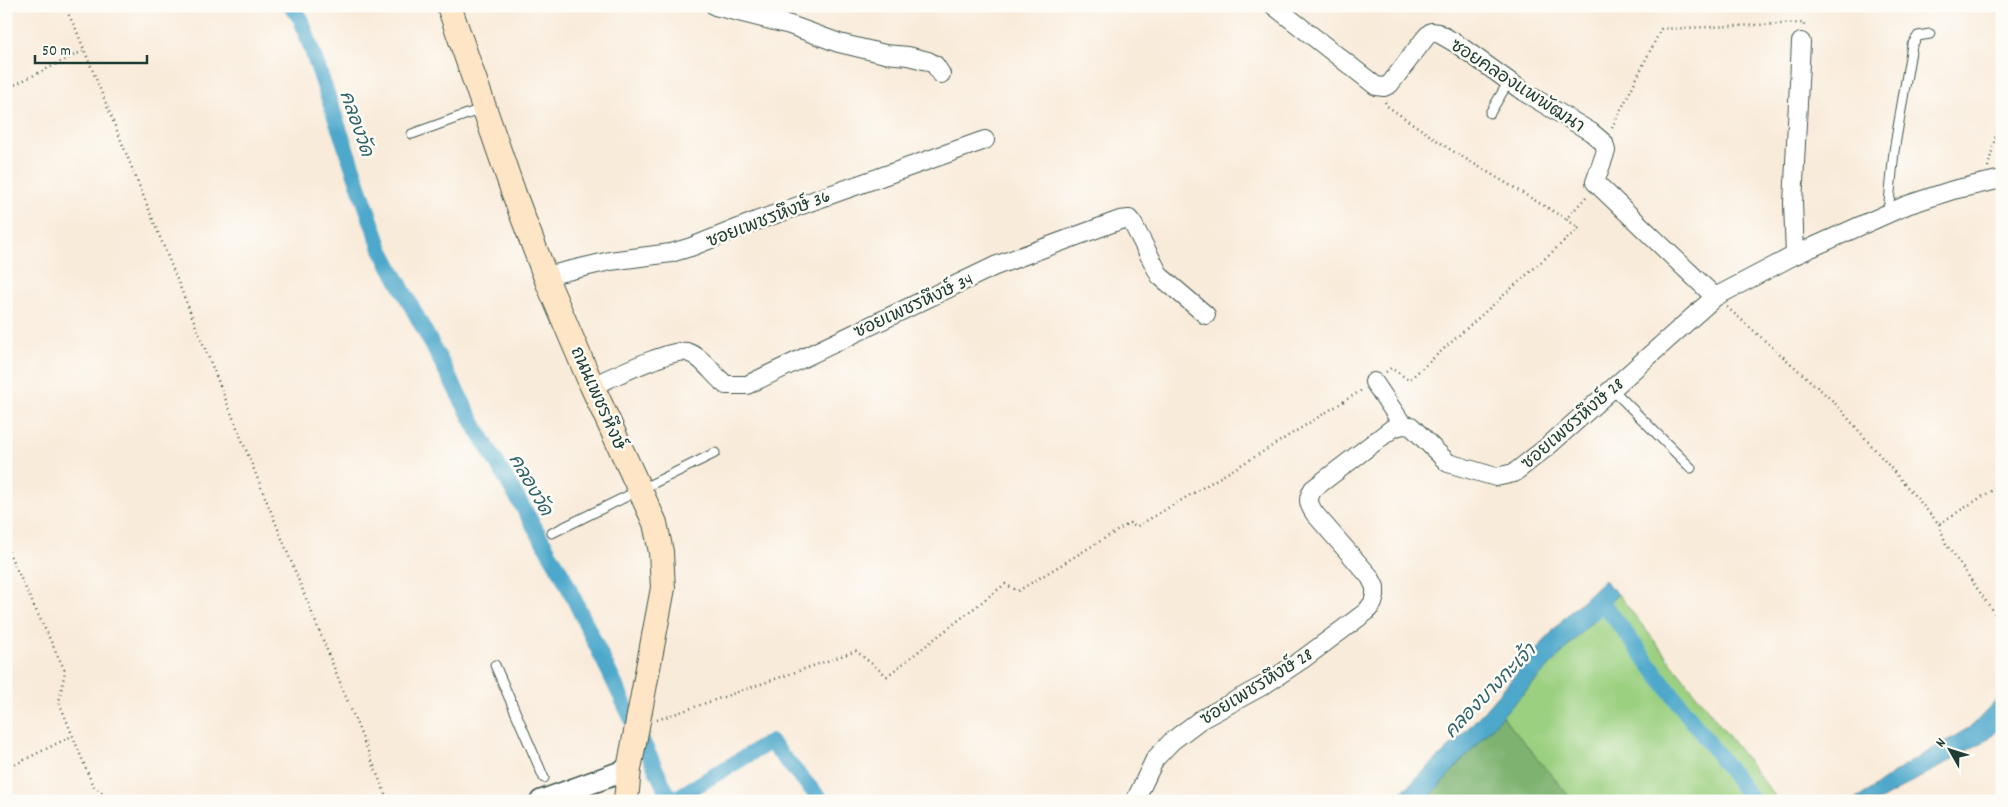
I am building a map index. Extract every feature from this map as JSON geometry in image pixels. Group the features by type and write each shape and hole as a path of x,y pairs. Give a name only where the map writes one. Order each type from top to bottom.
{"main road":[{"name":"ถนนเพชรหึงษ์","path":"449,6 514,194 546,276 592,386 655,523 661,552 663,588 629,768 626,801"}],"street":[{"path":"715,6 790,25 839,43 885,54 908,56 928,61 941,74"},
{"path":"1274,6 1376,86"},
{"name":"ซอยคลองแพพัฒนา","path":"1376,86 1384,87 1390,84 1431,32 1438,33 1457,44 1509,81 1591,132 1604,143 1606,151 1595,178 1597,184"},
{"path":"1794,255 1793,203 1801,42"},
{"name":"ซอยเพชรหึงษ์ 36","path":"546,276 610,261 671,253 691,247 985,140"},
{"name":"ซอยเพชรหึงษ์ 28","path":"1135,801 1155,759 1172,741 1200,720 1264,685 1303,659 1366,612 1373,603 1375,587 1370,577 1308,505 1308,497 1313,489 1393,428 1403,425 1411,426 1448,463 1496,476 1514,473 1547,447 1715,297 1794,255 1907,204 1953,190 1993,181"},
{"path":"1597,184 1715,297"},
{"name":"ซอยเพชรหึงษ์ 34","path":"592,386 664,356 685,352 693,355 710,368 726,385 747,385 995,266 1120,220 1129,219 1133,224 1160,276 1206,315"},
{"path":"1374,382 1403,425"},
{"path":"553,792 629,768"}],"lane":[{"path":"1888,213 1894,152 1912,45 1918,36 1930,34"},
{"path":"1490,113 1509,81"},
{"path":"412,134 484,108"},
{"path":"1612,389 1691,468"},
{"path":"552,533 640,488 716,453"},
{"path":"495,665 553,792"}],"path":[{"path":"64,6 84,51 388,801"},
{"path":"1604,143 1661,28 1804,23 1801,42"},
{"path":"6,89 84,51"},
{"path":"637,727 856,651 887,676 1005,584 1018,591 1130,523 1136,527 1256,456 1374,382 1391,368 1408,380 1579,228 1451,150 1387,106 1376,86"},
{"path":"1993,181 2002,110"},
{"path":"1566,219 1597,184"},
{"path":"1715,297 1834,402 1939,524 1946,544 2002,624"},
{"path":"1939,524 2002,484"},
{"path":"6,547 66,670 59,702 93,786 114,801"},
{"path":"6,769 72,736"}],"green space":[{"path":"1618,594 1779,801 1573,801 1502,716"},
{"path":"1502,716 1573,801 1426,801"}],"water":[{"path":"1604,580 1618,594 1502,716 1426,801 1392,801 1456,741 1564,618"},
{"path":"2002,695 2002,726 1991,737 1879,801 1854,801 1907,764 1972,726"}],"waterway":[{"name":"คลองวัด","path":"291,6 301,19 381,249 478,431 562,574 671,801 770,742 822,801"},
{"path":"1592,613 1602,602 1753,801"}],"water label":[{"name":"คลองบางกะเจ้า","path":"1489,690"}]}
